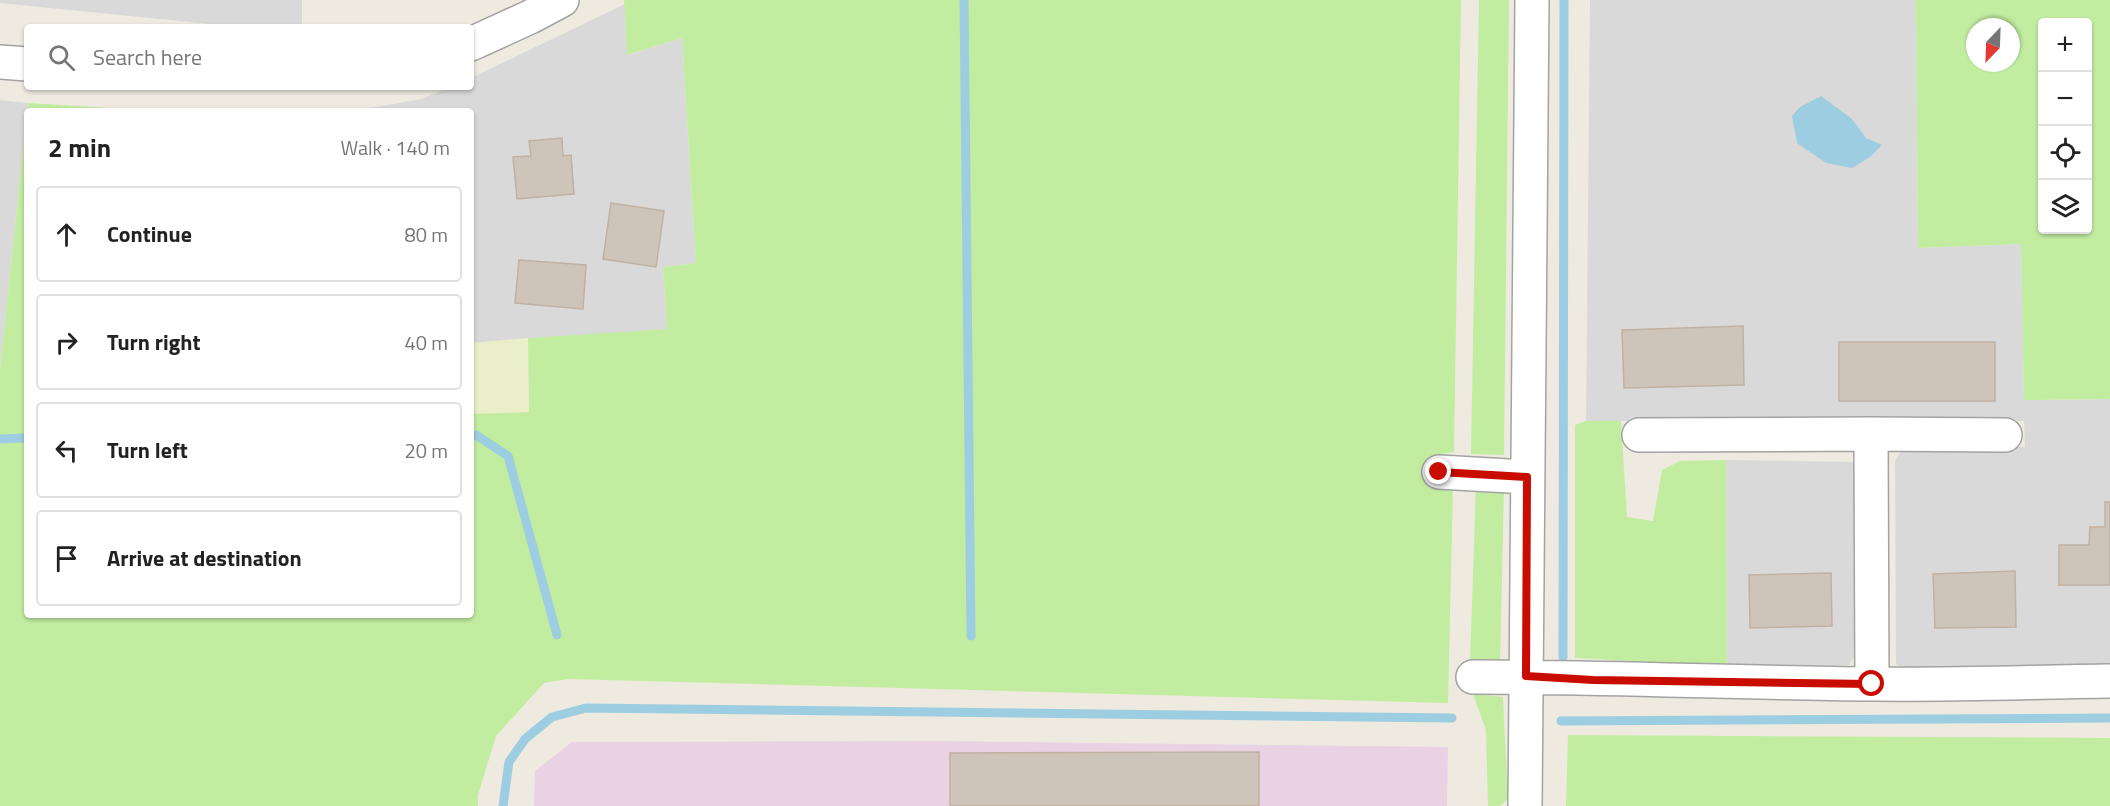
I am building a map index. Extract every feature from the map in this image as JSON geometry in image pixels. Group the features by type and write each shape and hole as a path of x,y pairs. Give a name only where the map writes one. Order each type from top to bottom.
{"street":[{"path":"474,43 562,0"},
{"path":"1525,806 1532,0"},
{"path":"0,62 24,64"},
{"path":"1871,434 1872,684"},
{"path":"1639,435 2004,435"},
{"path":"1439,472 1527,477"},
{"path":"1473,677 1526,676 1593,680 1872,684 2110,681"}],"shaded area":[{"path":"0,0 302,0 302,24 210,24 0,3"},
{"path":"1590,0 1916,0 1918,248 2021,244 2024,400 2110,399 2110,668 1911,671 1896,664 1895,461 1906,444 2025,447 2024,421 1586,421"},
{"path":"625,4 628,55 682,38 696,263 663,267 667,329 474,343 474,108 370,108 422,99 443,90 474,90 474,77"},
{"path":"0,100 28,103 27,108 24,108 24,141 0,369"},
{"path":"1726,460 1852,462 1862,473 1859,649 1849,665 1727,666"},
{"path":"935,741 1448,747 1447,806 534,806 535,771 572,742"}],"green space":[{"path":"624,0 1461,0 1454,452 1434,455 1435,485 1453,487 1448,703 568,679 544,683 496,736 478,795 478,806 0,806 0,369 24,141 24,618 474,618 474,414 529,412 528,338 667,329 663,267 696,263 682,38 627,55"},
{"path":"1479,0 1509,0 1504,455 1471,454"},
{"path":"1916,0 2110,0 2110,399 2024,400 2021,244 1918,248"},
{"path":"28,103 109,108 27,108"},
{"path":"528,338 529,412 474,414 474,343"},
{"path":"1586,421 1621,421 1627,517 1653,521 1662,470 1680,461 1726,460 1727,666 1575,658 1575,425"},
{"path":"1476,484 1504,488 1500,665 1470,663"},
{"path":"1473,694 1503,697 1508,799 1500,806 1488,806 1486,730"},
{"path":"1568,735 2110,738 2110,806 1566,806"}],"water":[{"path":"1821,96 1852,119 1866,138 1882,145 1870,157 1852,168 1826,163 1797,143 1792,116 1800,107"}],"building":[{"path":"562,138 563,156 571,155 574,194 517,199 513,157 531,156 529,141"},
{"path":"611,203 664,211 656,267 603,259"},
{"path":"519,260 586,265 583,309 515,303"},
{"path":"1743,326 1744,385 1624,388 1622,330"},
{"path":"1839,342 1995,342 1995,401 1839,401"},
{"path":"2105,502 2110,502 2110,585 2059,585 2059,545 2089,545 2090,527 2105,527"},
{"path":"2015,571 2016,627 1935,628 1933,574"},
{"path":"1831,573 1832,626 1750,628 1749,575"},
{"path":"1259,752 1259,806 950,806 950,753"}],"waterway":[{"path":"964,0 971,636"},
{"path":"1563,657 1564,0"},
{"path":"474,435 508,456 557,635"},
{"path":"0,439 24,438"},
{"path":"503,806 509,762 525,739 552,717 586,708 1452,718"},
{"path":"1561,721 2110,718"}],"route":[{"path":"1439,472 1527,477 1526,676 1593,680 1872,684"}]}
